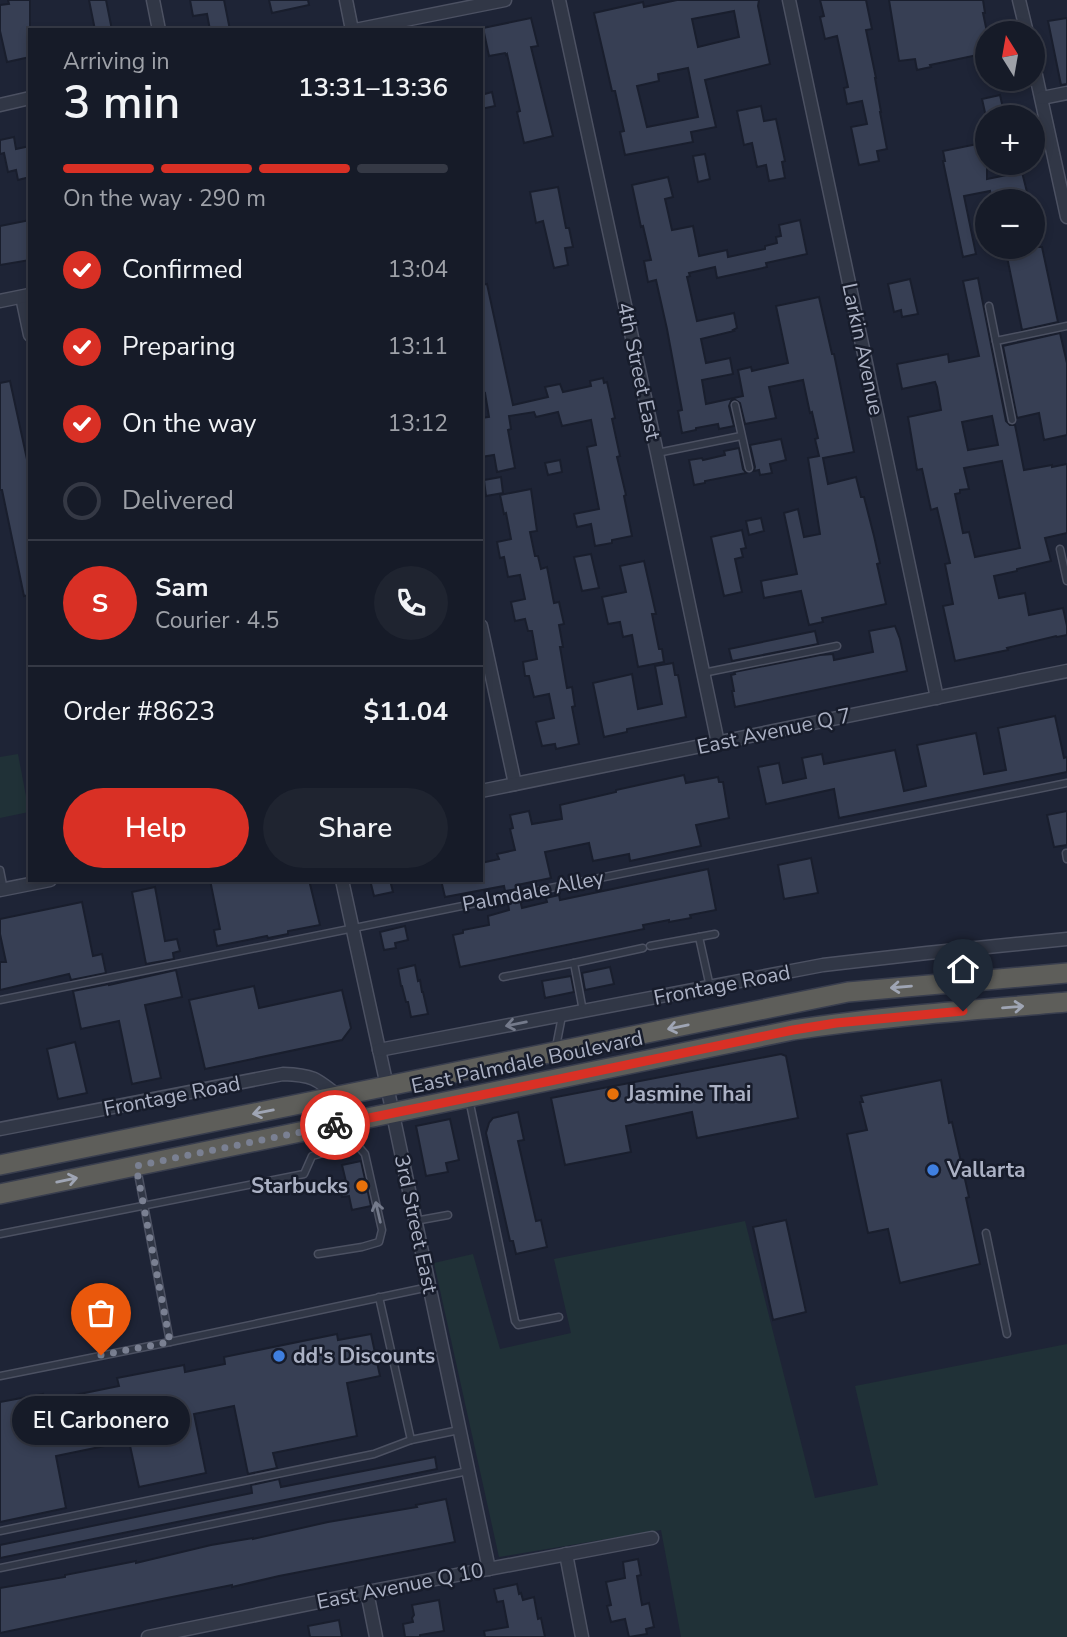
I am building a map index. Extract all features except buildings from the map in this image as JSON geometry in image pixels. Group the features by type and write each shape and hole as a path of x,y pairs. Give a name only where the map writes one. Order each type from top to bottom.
{"highway":[{"name":"East Palmdale Boulevard","path":"0,1165 848,992 1067,973"},
{"name":"East Palmdale Boulevard","path":"0,1194 793,1030 1067,1002"}],"street":[{"path":"153,0 159,28"},
{"path":"346,0 353,28"},
{"path":"364,28 505,0"},
{"name":"4th Street East","path":"559,0 718,743"},
{"name":"Larkin Avenue","path":"789,0 937,698"},
{"path":"1019,0 1024,21"},
{"path":"1040,91 1067,217"},
{"path":"1042,98 1067,93"},
{"path":"0,105 28,99"},
{"path":"0,301 26,296 28,316"},
{"path":"483,635 516,784"},
{"name":"East Avenue Q 7","path":"483,792 1067,671"},
{"path":"2,890 40,882"},
{"name":"3rd Street East","path":"342,882 489,1569"},
{"name":"Frontage Road","path":"379,1050 823,965 1067,939"},
{"name":"Frontage Road","path":"0,1129 283,1074 303,1074 316,1079 338,1096"},
{"name":"East Avenue Q 10","path":"148,1637 170,1635 366,1592 652,1538"},
{"path":"566,1554 582,1637"},
{"path":"366,1592 376,1637"}],"lane":[{"path":"989,306 1012,420"},
{"path":"996,341 1067,326"},
{"path":"735,405 749,468"},
{"path":"657,453 741,436"},
{"path":"1060,549 1067,580"},
{"path":"703,673 837,646"},
{"name":"Palmdale Alley","path":"0,1000 1067,783"},
{"path":"0,870 2,890"},
{"path":"503,977 715,934"},
{"path":"699,937 710,987"},
{"path":"573,963 583,1011"},
{"path":"555,1052 562,1015"},
{"path":"469,1097 515,1321 518,1325 559,1317"},
{"path":"0,1234 304,1174 312,1156 349,1146 359,1147 365,1154 382,1230 379,1242 318,1254"},
{"path":"136,1166 170,1342"},
{"path":"415,1221 447,1214"},
{"path":"986,1233 1007,1334"},
{"path":"0,1376 429,1287"},
{"path":"379,1297 411,1440"},
{"path":"0,1531 374,1454 411,1440 459,1430"},
{"path":"0,1568 468,1471"}],"shaded area":[{"path":"18,754 28,812 0,818 0,757"},
{"path":"745,1221 815,1498 878,1485 855,1386 1067,1344 1067,1637 681,1637 661,1530 499,1557 434,1263 473,1254 500,1349 571,1333 554,1259"}],"way so far":[{"path":"101,1355 170,1342 136,1166 335,1125"}],"place":[{"name":"Jasmine Thai","path":"613,1094"},
{"name":"Vallarta","path":"933,1170"},
{"name":"Starbucks","path":"362,1186"},
{"name":"El Carbonero","path":"101,1355"},
{"name":"dd's Discounts","path":"279,1356"}],"route":[{"path":"335,1125 793,1030 836,1023 963,1011"}]}
